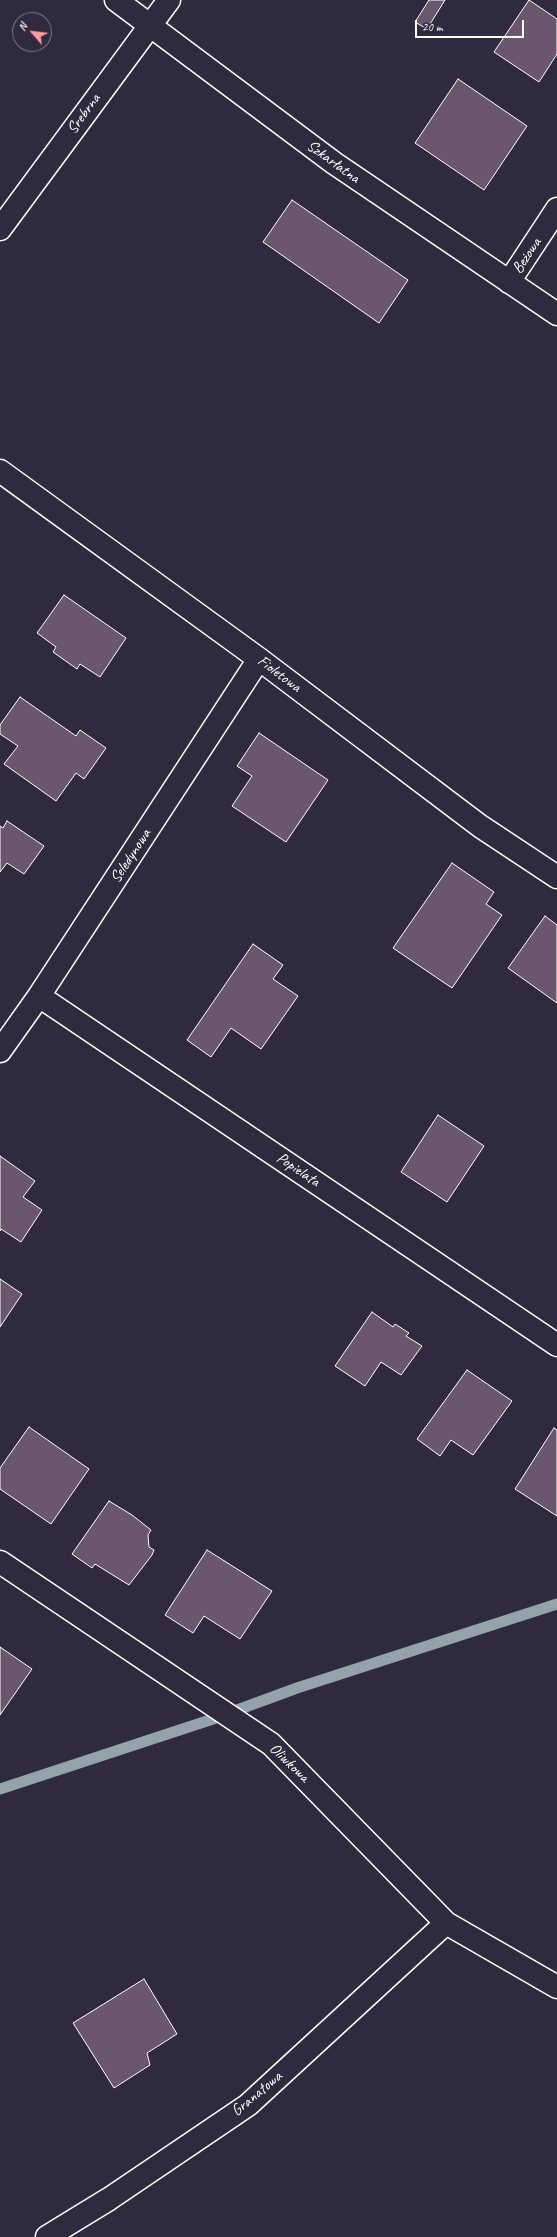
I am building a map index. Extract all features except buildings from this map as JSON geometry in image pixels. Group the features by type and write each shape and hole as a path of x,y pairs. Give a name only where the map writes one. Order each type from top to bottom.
{"street":[{"name":"Szkarłatna","path":"116,0 334,163 557,314"},
{"name":"Srebrna","path":"0,229 169,0"},
{"name":"Beżowa","path":"509,282 557,209"},
{"name":"Fioletowa","path":"0,471 259,659 480,826 557,877"},
{"name":"Seledynowa","path":"0,1051 39,996 259,659"},
{"name":"Popielata","path":"39,996 557,1345"},
{"name":"Oliwkowa","path":"0,1562 271,1744 446,1923 557,1988"},
{"name":"Granatowa","path":"47,2237 116,2195 248,2105 446,1923"}],"waterway":[{"path":"0,1789 210,1720 297,1688 557,1604"}]}
